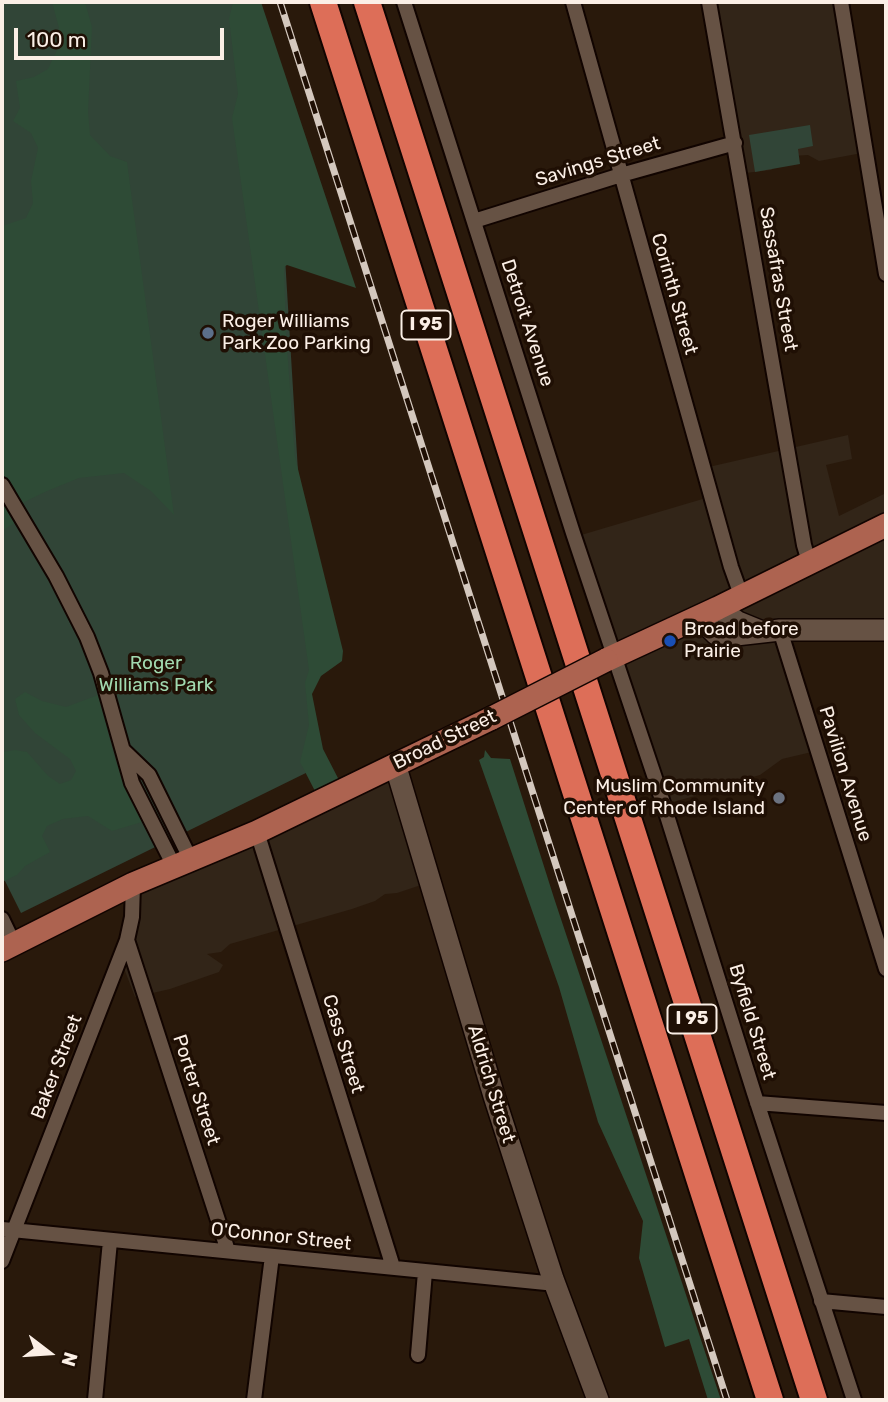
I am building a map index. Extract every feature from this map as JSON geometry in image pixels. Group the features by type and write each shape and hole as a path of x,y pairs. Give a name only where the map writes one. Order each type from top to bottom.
{"highway":[{"name":"I 95","path":"323,2 770,1400"},
{"name":"I 95","path":"368,2 814,1400"}],"main road":[{"name":"Broad Street","path":"8,947 133,884 257,832 886,525"}],"street":[{"name":"Detroit Avenue","path":"404,2 611,658"},
{"name":"Corinth Street","path":"573,2 734,579 741,595"},
{"name":"Sassafras Street","path":"709,2 802,538 810,562"},
{"path":"841,2 886,274"},
{"name":"Savings Street","path":"474,221 734,143"},
{"path":"2,485 57,576 87,637 101,673 123,750 149,775 183,863"},
{"path":"709,612 770,630 886,630"},
{"name":"Pavilion Avenue","path":"770,630 886,970"},
{"name":"Byfield Street","path":"611,658 854,1400"},
{"name":"Aldrich Street","path":"395,764 494,1096 556,1284 598,1400"},
{"name":"Cass Street","path":"257,832 393,1267"},
{"name":"Baker Street","path":"2,1261 8,1230 127,940 132,917 133,884"},
{"path":"2,919 8,947"},
{"name":"Porter Street","path":"127,940 228,1251"},
{"path":"757,1103 886,1113"},
{"name":"O'Connor Street","path":"8,1230 556,1284"},
{"path":"95,1400 110,1241"},
{"path":"254,1400 272,1256"},
{"path":"418,1355 425,1272"},
{"path":"821,1301 886,1307"}],"shaded area":[{"path":"707,2 841,2 862,153 819,161 808,155 792,156 771,170 737,174"},
{"path":"848,435 852,459 826,465 839,516 886,493 886,631 783,625 816,751 782,759 760,775 706,788 695,796 665,804 571,538 706,498 700,469"},
{"path":"389,760 427,883 385,894 375,901 352,909 230,944 221,952 207,954 223,965 219,972 170,989 135,997 120,958 139,889"}],"green space":[{"name":"Roger Williams Park","path":"2,2 260,2 272,43 316,768 21,913 2,875"},
{"path":"52,2 85,2 92,27 88,112 90,135 110,156 127,162 174,515 151,491 124,473 79,478 47,491 16,506 16,522 2,531 2,226 26,218 33,203 31,181 38,148 31,133 13,121 20,108 16,81 34,77 48,69 59,46 59,28"},
{"path":"233,2 261,2 356,288 287,265 284,267 295,457 343,651 342,661 321,676 312,694 323,749 340,782 316,793 300,762 309,725 305,683 309,670 232,118 238,94 229,19"},
{"path":"810,125 813,146 798,149 800,164 755,172 749,135"},
{"path":"25,692 42,701 66,707 98,695 116,763 142,822 112,831 88,816 63,819 47,826 42,836 50,852 2,882 2,752 27,752 48,776 60,784 71,780 76,771 70,759 35,733 19,715 15,699"},
{"path":"485,750 491,758 510,759 721,1400 708,1400 689,1339 665,1347 639,1258 643,1221 598,1122 559,987 479,760 484,757"}],"railway":[{"path":"280,2 727,1400"}],"place":[{"name":"Roger Williams Park Zoo Parking","path":"208,333"},
{"name":"Broad before Prairie","path":"670,641"},
{"name":"Muslim Community Center of Rhode Island","path":"779,798"}]}
